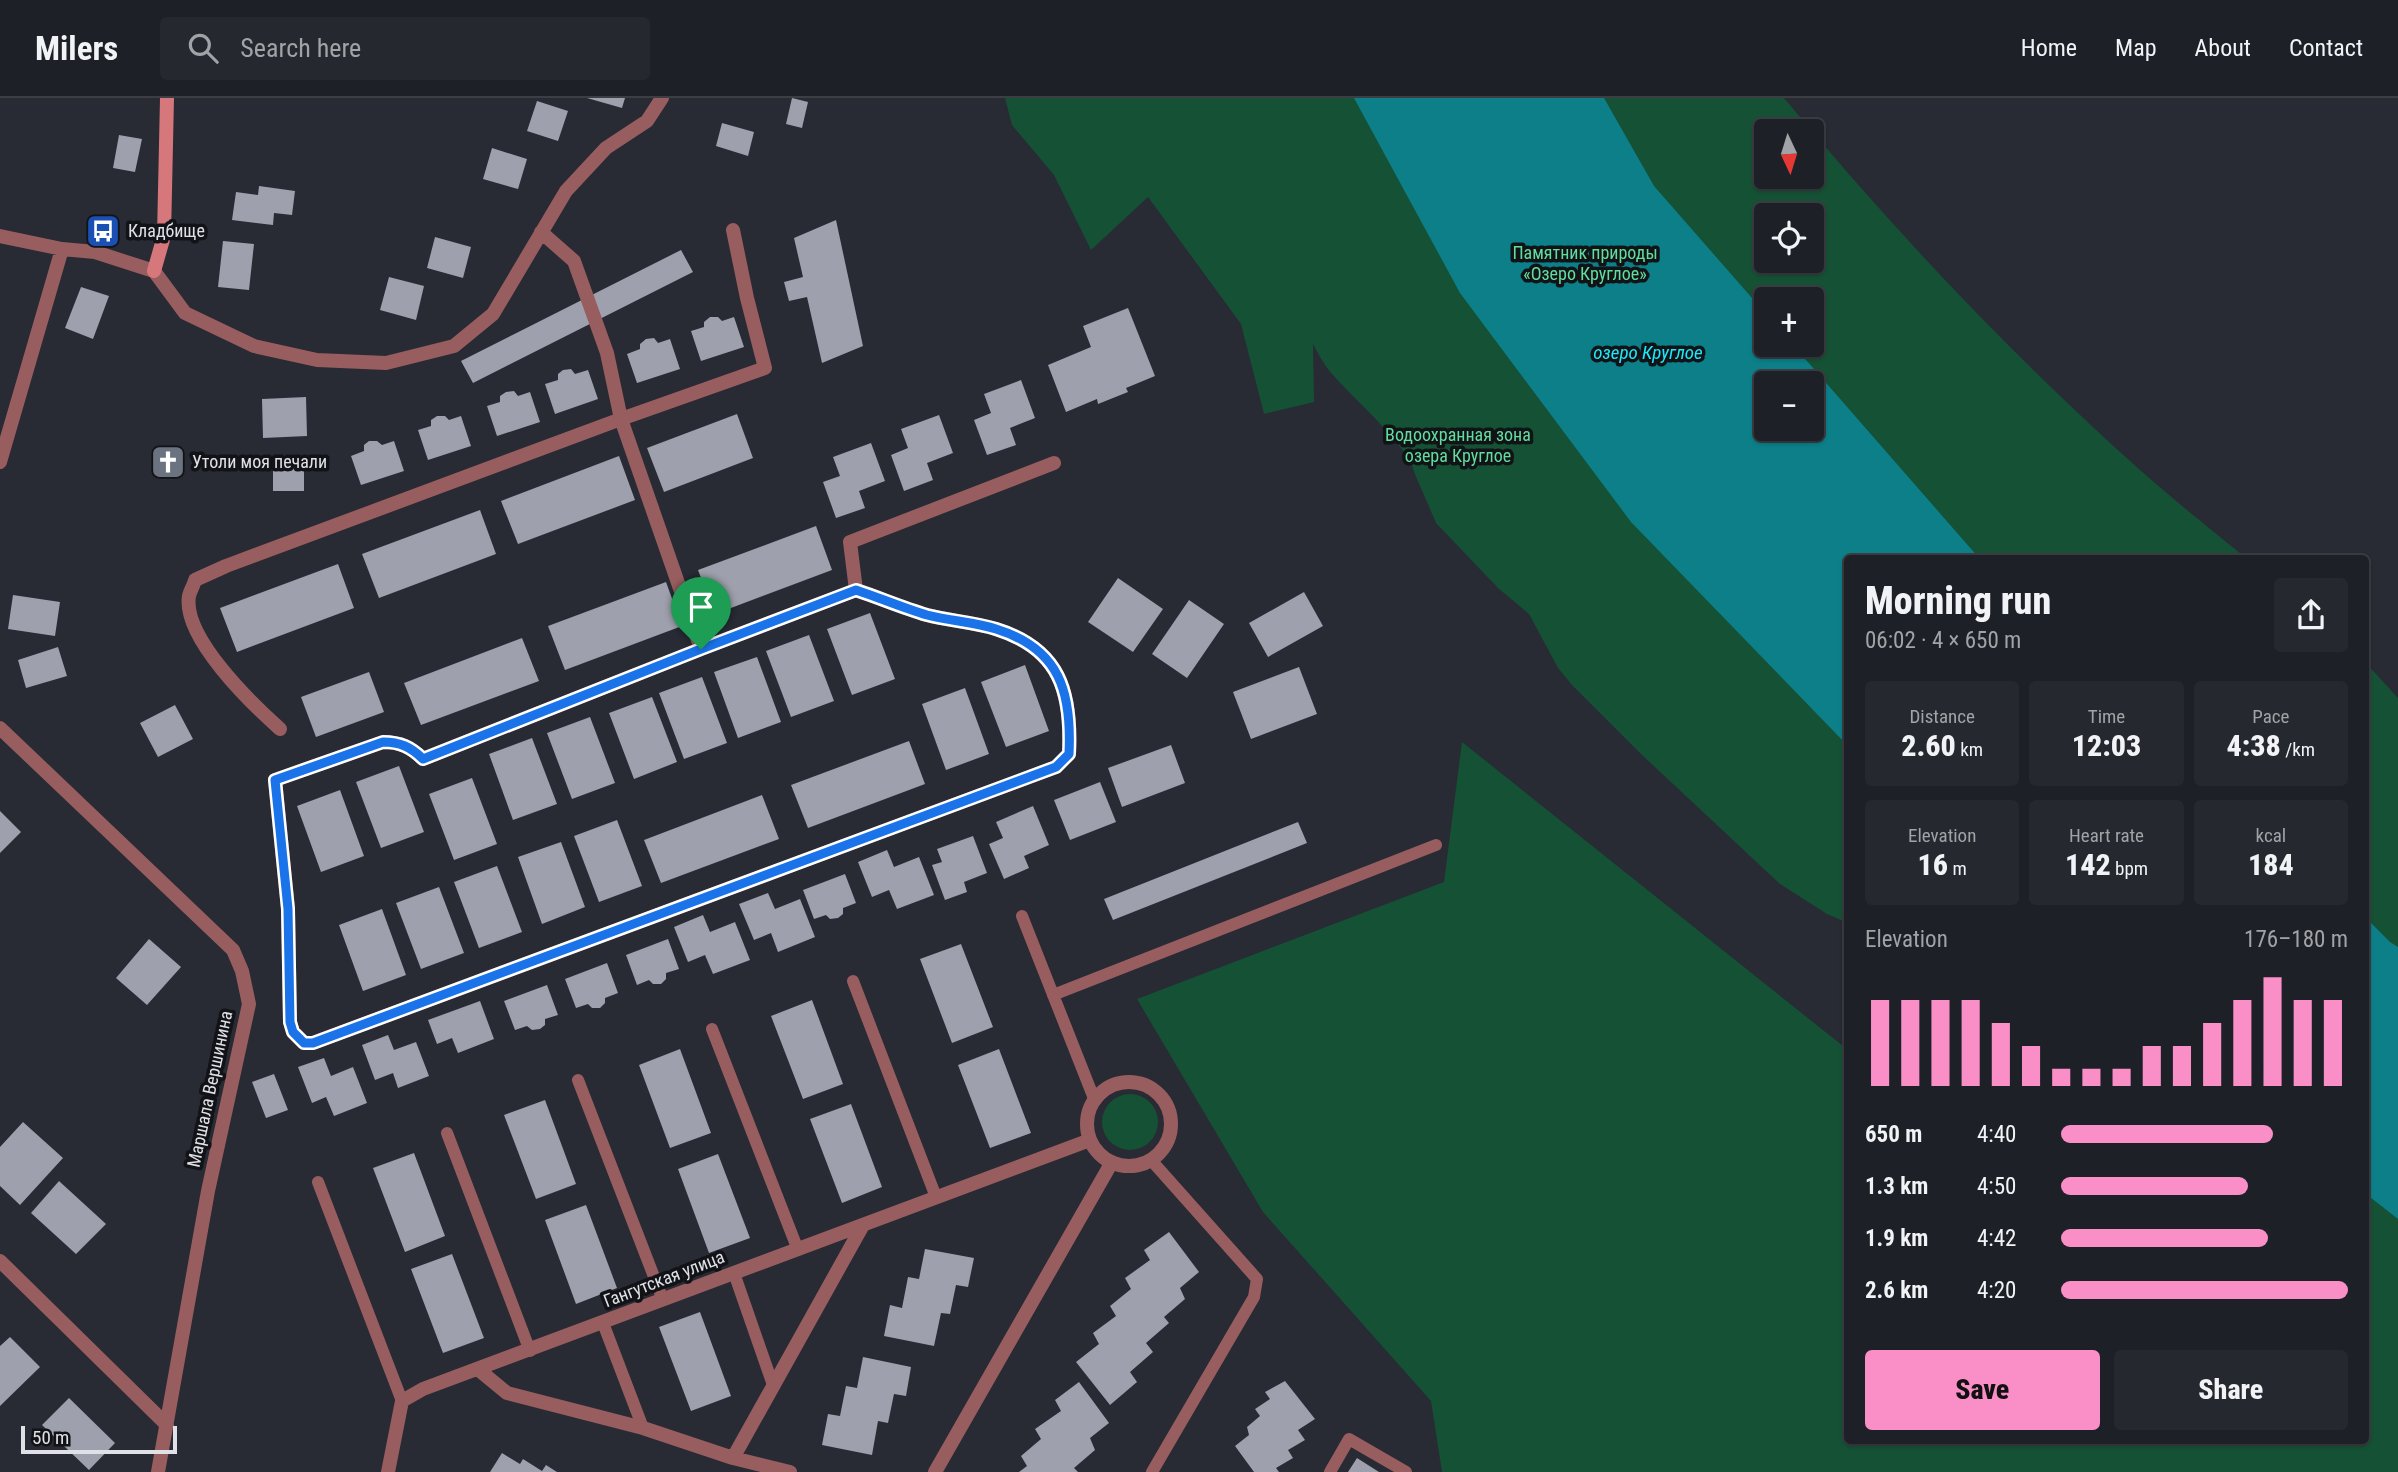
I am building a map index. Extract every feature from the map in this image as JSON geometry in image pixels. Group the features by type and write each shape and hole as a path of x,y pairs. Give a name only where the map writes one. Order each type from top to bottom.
{"street":[{"path":"154,271 164,236 167,98"},
{"path":"0,236 95,253 154,271 185,313 254,346 317,359 386,363 454,346 493,314 565,191 606,148 647,121 662,98"},
{"path":"280,729 256,708 206,650 190,612 189,597 195,580 226,566 621,419 765,368 733,230"},
{"path":"541,232 574,261 607,353 621,419 701,649"},
{"path":"0,462 62,249"},
{"path":"856,590 850,542 1054,463"},
{"path":"856,590 927,615 995,629 1034,645 1062,682 1070,726 1069,754 1056,767 313,1043 304,1043 298,1038 293,1032 288,1003 288,909 275,780 383,742 398,742 415,751 423,759 701,649 856,590"},
{"name":"Маршала Вершинина","path":"0,728 233,950 242,971 249,1004 208,1191 158,1472"},
{"path":"1127,1082 1153,1090 1163,1099 1169,1111 1169,1139 1162,1151 1139,1165 1125,1166 1112,1162 1100,1154 1090,1140 1088,1116 1095,1101 1113,1085 1127,1082"},
{"name":"Гангутская улица","path":"402,1401 423,1389 480,1370 1090,1140"},
{"path":"935,1472 1112,1162"},
{"path":"733,1458 863,1225"},
{"path":"0,1261 167,1425"},
{"path":"480,1370 507,1393 643,1428 733,1458 790,1472"},
{"path":"388,1472 402,1401"}],"lane":[{"path":"1053,995 1436,845"},
{"path":"1022,916 1095,1101"},
{"path":"853,981 936,1197"},
{"path":"712,1030 797,1250"},
{"path":"578,1080 663,1300"},
{"path":"446,1133 530,1351"},
{"path":"1151,1160 1256,1279 1254,1297 1152,1472"},
{"path":"318,1182 402,1401"},
{"path":"734,1273 774,1385"},
{"path":"603,1323 643,1428"},
{"path":"1330,1472 1349,1439 1406,1472"}],"green space":[{"path":"1005,98 1784,98 1802,119 1754,119 1754,189 1824,189 1824,144 1911,243 2000,337 2092,427 2242,555 1844,555 1844,921 1827,914 1780,884 1642,755 1572,685 1558,668 1529,614 1498,588 1436,523 1411,463 1403,451 1331,372 1313,344 1314,402 1264,414 1241,324 1148,197 1091,250 1054,175 1012,125"},
{"path":"2369,666 2398,698 2398,1472 1442,1472 1431,1401 1263,1212 1137,999 1444,882 1462,742 1844,1047 1844,1444 2369,1444"},
{"path":"1130,1094 1141,1096 1150,1102 1156,1111 1156,1133 1150,1142 1141,1148 1130,1150 1119,1148 1110,1142 1104,1133 1102,1122 1104,1111 1110,1102 1119,1096"}],"water":[{"name":"озеро Круглое","path":"1354,98 1604,98 1654,186 1754,300 1754,357 1803,357 1816,371 1754,371 1754,441 1824,441 1824,380 1976,555 1844,555 1844,742 1631,522 1460,293"},
{"path":"2369,921 2398,947 2398,1219 2369,1196"}],"building":[{"path":"587,98 625,98 622,108"},
{"path":"792,98 808,102 802,128 786,124"},
{"path":"537,101 568,111 558,141 527,131"},
{"path":"722,123 754,132 748,156 716,146"},
{"path":"119,135 142,139 135,172 113,168"},
{"path":"492,148 527,159 518,189 483,179"},
{"path":"259,186 295,191 292,215 274,213 273,225 232,220 236,192 258,195"},
{"path":"836,220 863,346 822,363 807,297 789,301 784,282 803,277 794,238"},
{"path":"435,237 471,247 463,278 427,268"},
{"path":"223,241 254,244 249,290 218,287"},
{"path":"681,250 693,272 473,383 461,361"},
{"path":"389,277 424,286 416,320 380,310"},
{"path":"81,287 109,296 93,339 65,328"},
{"path":"1128,308 1155,376 1126,388 1128,392 1098,404 1097,399 1066,412 1048,365 1091,347 1083,326"},
{"path":"710,317 718,317 722,321 734,317 744,347 701,361 691,331 704,327 704,322"},
{"path":"654,338 658,343 670,339 680,369 637,383 627,354 640,349 640,344 646,339"},
{"path":"571,369 575,374 588,370 598,399 555,414 545,384 558,380 558,374 563,370"},
{"path":"1021,380 1035,418 1010,428 1016,445 987,455 974,420 991,413 984,394"},
{"path":"514,391 518,396 530,392 540,422 497,436 487,406 500,402 500,396 506,392"},
{"path":"306,397 307,436 263,438 262,399"},
{"path":"737,414 753,458 664,492 647,448"},
{"path":"939,415 953,453 927,463 933,480 904,491 891,455 908,448 901,429"},
{"path":"437,416 445,416 449,420 461,416 471,446 428,460 418,430 431,426 431,420"},
{"path":"369,441 377,441 382,445 394,441 404,471 361,485 351,456 364,451 364,445"},
{"path":"871,443 885,481 859,491 865,508 836,518 823,482 840,476 833,457"},
{"path":"273,455 304,455 304,491 273,491"},
{"path":"619,456 635,500 518,544 501,501"},
{"path":"480,510 496,554 379,598 362,554"},
{"path":"816,526 832,570 715,614 698,570"},
{"path":"338,564 354,608 237,652 220,608"},
{"path":"1118,578 1163,609 1133,652 1088,622"},
{"path":"666,582 682,626 565,670 548,626"},
{"path":"1304,592 1323,626 1268,657 1249,623"},
{"path":"13,595 60,602 55,636 8,629"},
{"path":"1189,600 1224,624 1187,678 1152,654"},
{"path":"870,613 895,679 852,695 827,629"},
{"path":"809,635 834,701 791,717 766,651"},
{"path":"522,638 539,681 421,725 404,683"},
{"path":"58,647 67,676 26,688 18,660"},
{"path":"757,657 781,722 738,738 714,672"},
{"path":"1025,665 1049,731 1006,747 981,682"},
{"path":"1299,667 1317,714 1251,739 1233,692"},
{"path":"369,672 384,712 316,737 301,697"},
{"path":"702,677 727,743 684,759 659,693"},
{"path":"965,688 989,754 946,770 922,704"},
{"path":"652,697 677,762 634,779 609,713"},
{"path":"175,705 193,739 158,757 140,723"},
{"path":"590,717 615,783 572,799 547,733"},
{"path":"532,738 557,804 513,820 489,754"},
{"path":"909,741 925,784 808,828 791,785"},
{"path":"1171,745 1185,783 1122,807 1108,768"},
{"path":"399,766 424,832 381,848 356,782"},
{"path":"472,778 497,844 454,860 429,794"},
{"path":"1100,782 1116,822 1070,840 1054,800"},
{"path":"340,790 364,856 321,872 297,806"},
{"path":"762,795 779,839 661,883 644,840"},
{"path":"1033,806 1049,845 1024,856 1029,868 1004,879 989,844 1003,838 996,822"},
{"path":"0,811 21,832 0,853"},
{"path":"617,820 642,886 599,902 574,836"},
{"path":"1298,822 1307,843 1113,920 1104,899"},
{"path":"973,836 987,873 964,882 967,892 945,900 932,865 942,862 937,849"},
{"path":"561,842 585,907 542,924 518,857"},
{"path":"887,850 894,867 919,857 934,895 897,909 889,890 872,897 858,862"},
{"path":"497,866 522,932 479,948 454,882"},
{"path":"845,874 856,903 843,908 843,914 838,918 830,919 826,915 814,919 803,890"},
{"path":"439,887 464,953 421,969 396,903"},
{"path":"768,893 775,909 800,899 815,937 778,952 771,933 754,940 739,904"},
{"path":"382,909 406,975 363,991 339,925"},
{"path":"703,915 710,932 735,922 750,960 713,974 705,955 688,962 674,927"},
{"path":"149,939 181,967 147,1005 116,978"},
{"path":"668,939 679,969 666,973 666,979 661,984 653,984 649,980 637,985 626,955"},
{"path":"961,944 993,1027 952,1043 920,959"},
{"path":"607,963 618,993 605,998 605,1003 600,1008 592,1008 588,1004 576,1008 565,979"},
{"path":"547,985 558,1015 545,1019 545,1025 540,1029 532,1030 527,1026 515,1030 504,1001"},
{"path":"812,1000 843,1084 803,1099 771,1016"},
{"path":"480,1001 494,1039 458,1053 452,1038 437,1044 428,1020"},
{"path":"388,1035 394,1050 416,1042 429,1076 398,1088 393,1073 375,1080 362,1045"},
{"path":"680,1049 711,1133 670,1148 639,1065"},
{"path":"999,1049 1031,1133 990,1148 958,1065"},
{"path":"324,1058 331,1076 353,1067 367,1103 334,1116 326,1097 312,1103 298,1067"},
{"path":"274,1074 288,1110 266,1118 252,1082"},
{"path":"545,1100 576,1184 536,1199 504,1115"},
{"path":"851,1104 882,1187 842,1203 810,1119"},
{"path":"23,1122 63,1158 20,1205 0,1186 0,1147"},
{"path":"414,1153 445,1236 405,1252 373,1168"},
{"path":"718,1154 750,1238 709,1253 678,1169"},
{"path":"59,1181 106,1224 76,1254 31,1213"},
{"path":"586,1205 617,1288 576,1304 545,1220"},
{"path":"1169,1232 1199,1272 1180,1288 1185,1299 1164,1317 1169,1323 1146,1343 1153,1352 1130,1372 1137,1382 1110,1405 1076,1362 1099,1344 1093,1333 1116,1316 1110,1306 1131,1289 1125,1278 1150,1260 1144,1250"},
{"path":"925,1249 974,1258 968,1287 956,1285 950,1314 941,1313 934,1346 884,1336 890,1305 902,1308 908,1277 919,1279"},
{"path":"452,1254 484,1338 443,1353 411,1269"},
{"path":"700,1312 731,1396 691,1411 659,1327"},
{"path":"10,1337 40,1367 0,1406 0,1346"},
{"path":"863,1357 911,1367 906,1396 894,1394 888,1423 878,1421 872,1455 822,1445 828,1414 840,1416 846,1386 857,1388"},
{"path":"1285,1381 1315,1419 1298,1430 1305,1440 1288,1450 1293,1458 1276,1468 1279,1472 1254,1472 1235,1446 1249,1435 1247,1427 1260,1416 1255,1409 1270,1399 1265,1392"},
{"path":"1079,1382 1109,1423 1090,1438 1095,1450 1074,1468 1078,1472 1019,1472 1027,1466 1021,1456 1041,1439 1035,1429 1061,1411 1055,1400"},
{"path":"69,1398 115,1443 89,1470 42,1425"},
{"path":"502,1453 520,1464 523,1459 542,1471 546,1465 557,1472 490,1472"},
{"path":"1357,1458 1379,1472 1348,1472"}],"place":[{"name":"Кладбище","path":"103,231"},
{"name":"Утоли моя печали","path":"168,462"}],"route":[{"path":"856,590 927,615 995,629 1034,645 1062,682 1070,726 1069,754 1056,767 313,1043 304,1043 293,1032 288,1003 288,909 275,780 383,742 398,742 415,751 423,759 701,649 856,590"}],"park label":[{"name":"Памятник природы «Озеро Круглое»","path":"1585,263"},
{"name":"Водоохранная зона озера Круглое","path":"1458,445"}]}
